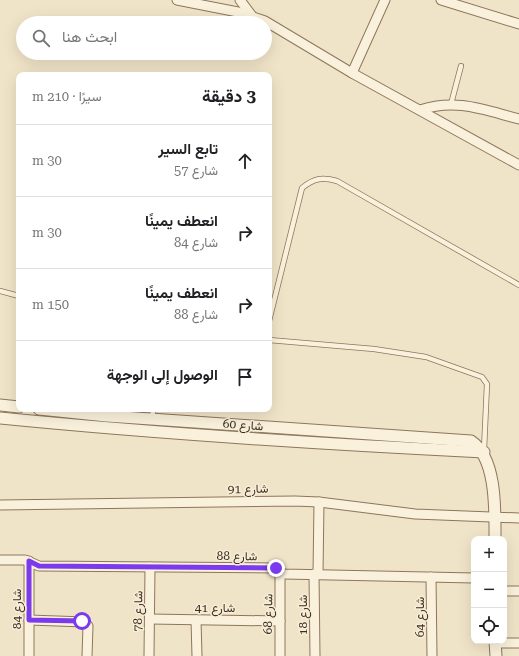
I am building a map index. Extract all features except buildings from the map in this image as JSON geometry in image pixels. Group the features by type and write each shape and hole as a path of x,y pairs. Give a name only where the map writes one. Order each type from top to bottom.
{"street":[{"path":"177,0 252,16"},
{"path":"240,0 252,16"},
{"path":"352,72 385,0"},
{"path":"441,0 519,24"},
{"path":"272,24 352,72 519,165"},
{"path":"420,110 440,104 451,104 472,106 519,119"},
{"path":"0,405 16,407"},
{"name":"شارع 60","path":"106,412 152,414 463,440 471,441 484,452"},
{"path":"148,432 152,414"},
{"name":"شارع 60","path":"0,418 148,432 484,452"},
{"path":"484,452 491,475 495,516 495,536"},
{"name":"شارع 91","path":"0,505 295,501 319,502 416,514 519,518"},
{"name":"شارع 18","path":"315,656 319,502"},
{"name":"شارع 88","path":"0,560 29,561 39,566 274,568 280,572 316,574 471,578"},
{"name":"شارع 84","path":"29,561 29,656"},
{"name":"شارع 78","path":"149,656 150,567"},
{"name":"شارع 68","path":"280,572 280,656"},
{"name":"شارع 64","path":"432,577 432,656"},
{"path":"507,591 519,591"},
{"name":"شارع 41","path":"150,619 280,621"},
{"path":"29,620 85,622 88,626 87,656"},
{"path":"196,620 197,656"},
{"path":"507,642 519,643"},
{"path":"495,644 496,656"}],"lane":[{"path":"451,104 461,66"},
{"path":"272,309 302,188 312,180 324,177 337,181 519,285"},
{"path":"0,291 16,295"},
{"path":"272,340 374,349 426,357 482,377 487,384 484,452"}],"route":[{"path":"82,621 29,620 29,561 39,566 276,568"}]}
